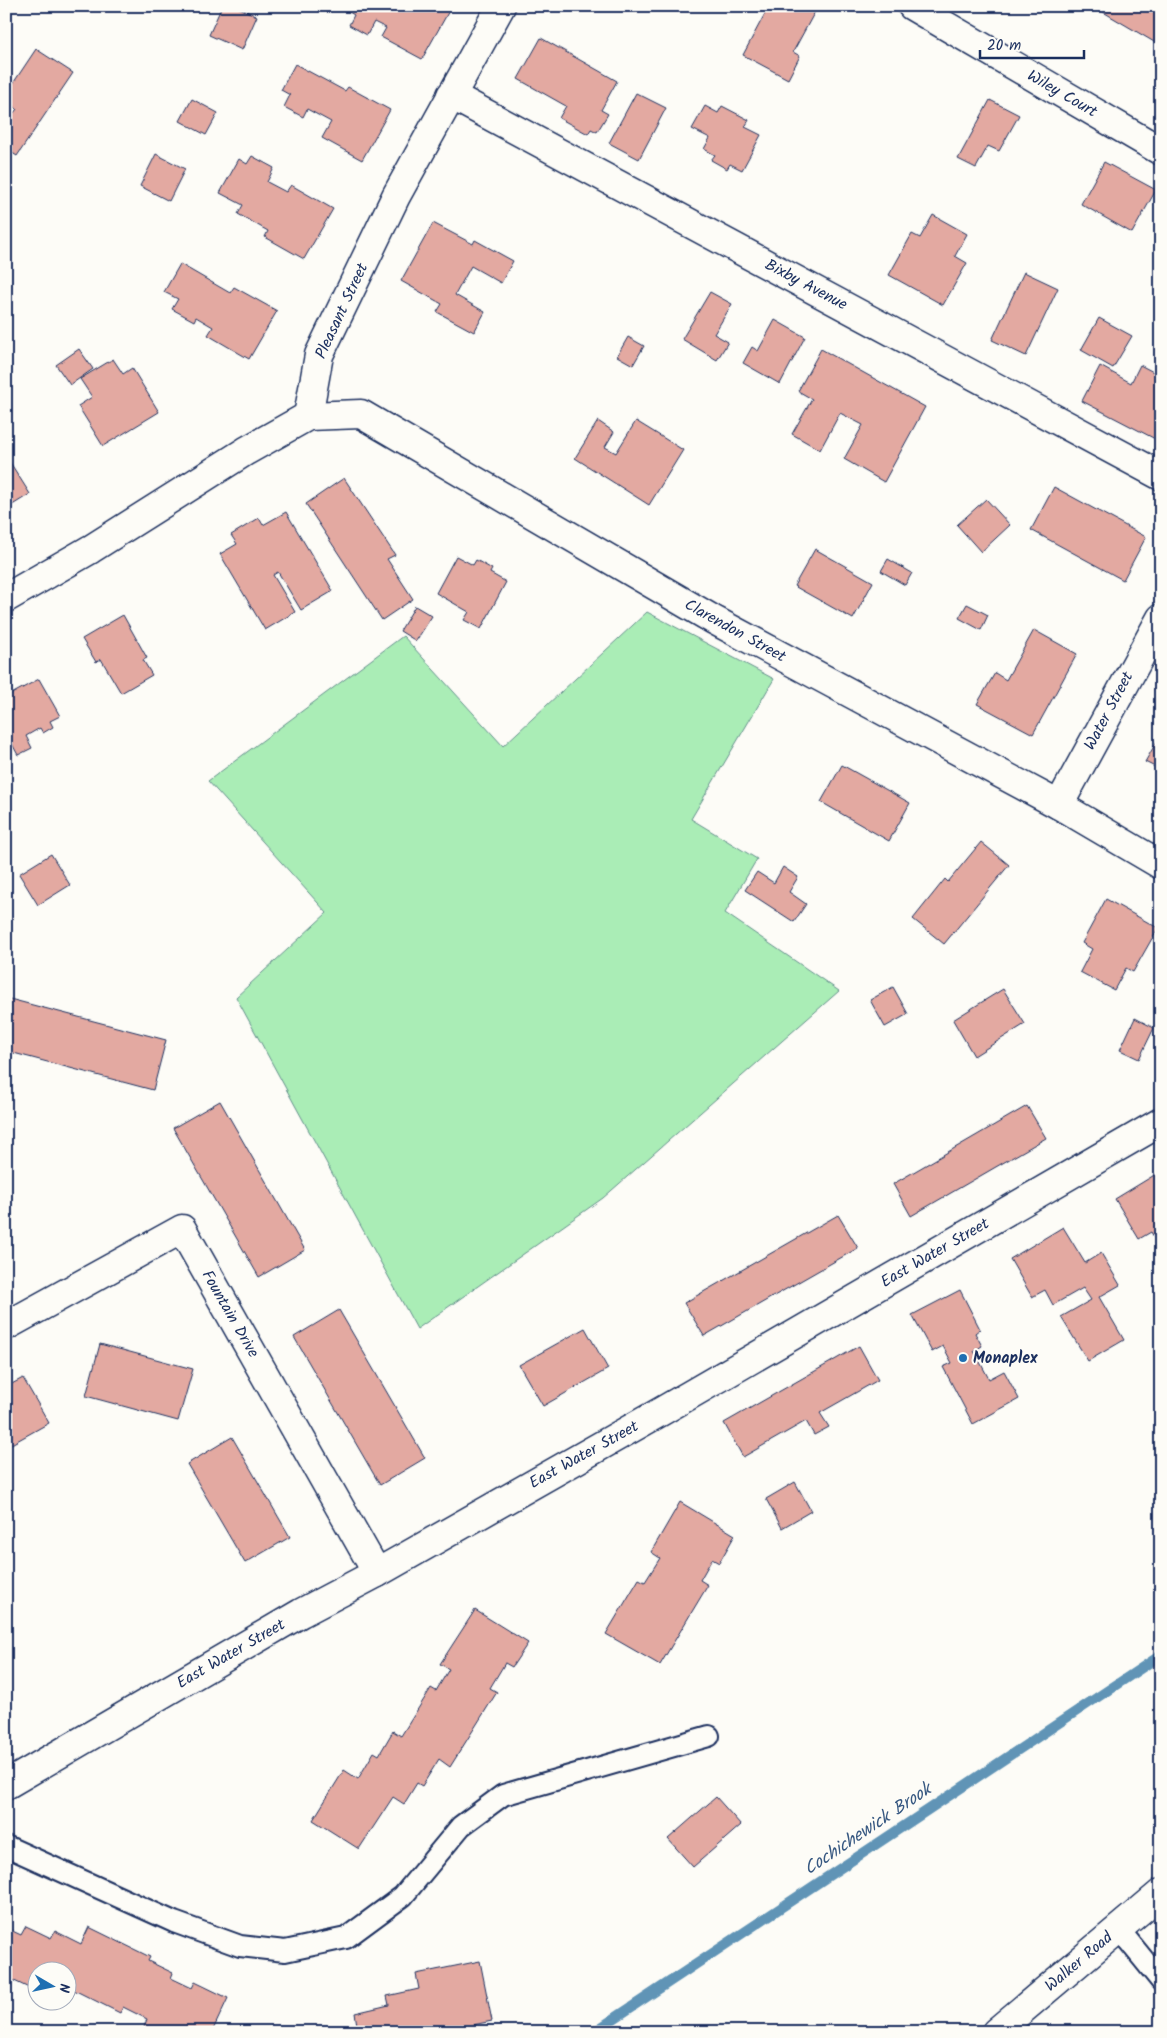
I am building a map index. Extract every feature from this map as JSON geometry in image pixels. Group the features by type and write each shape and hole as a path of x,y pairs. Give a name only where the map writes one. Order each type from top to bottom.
{"street":[{"name":"Pleasant Street","path":"308,416 319,355 396,196 501,6"},
{"name":"Wiley Court","path":"912,6 1161,151"},
{"name":"Bixby Avenue","path":"451,95 1161,476"},
{"name":"Clarendon Street","path":"308,416 362,414 714,620 1059,805 1161,865"},
{"path":"6,598 91,549 246,451 308,416"},
{"name":"Water Street","path":"1059,805 1161,618"},
{"name":"East Water Street","path":"6,1785 301,1613 377,1573 1161,1122"},
{"name":"Fountain Drive","path":"6,1326 182,1229 377,1573"},
{"name":"Walker Road","path":"996,2032 1161,1892"}],"lane":[{"path":"6,1846 174,1922 240,1946 285,1951 346,1938 403,1896 461,1826 503,1796 709,1736"},
{"path":"1118,1928 1161,1981"}],"green space":[{"path":"647,612 774,679 691,819 757,859 725,913 839,991 603,1198 417,1329 236,997 327,913 208,781 403,636 503,746"}],"building":[{"path":"222,6 235,6 257,16 242,50 209,35"},
{"path":"340,6 444,6 450,9 422,59 381,37 386,28 374,22 367,35 349,25 354,15"},
{"path":"769,6 818,6 793,52 800,56 788,79 743,55"},
{"path":"1093,6 1161,6 1161,46"},
{"path":"541,38 617,81 601,110 608,114 597,132 591,129 588,134 559,118 566,106 518,79"},
{"path":"36,49 73,73 17,156 6,149 6,117 9,119 17,109 6,101 6,94"},
{"path":"295,64 345,91 348,87 390,110 362,160 322,138 331,122 307,109 303,117 284,107 290,95 281,90"},
{"path":"636,93 666,108 639,159 609,143"},
{"path":"192,99 218,113 206,135 180,121"},
{"path":"990,100 1019,115 999,151 988,146 976,168 958,159"},
{"path":"705,106 718,113 722,106 749,120 745,127 761,135 742,170 730,164 727,169 711,160 715,155 704,149 710,138 692,129"},
{"path":"156,154 185,169 169,201 140,186"},
{"path":"252,156 274,168 267,182 286,192 291,185 333,209 304,259 265,237 268,231 238,214 243,205 220,193 239,159 247,164"},
{"path":"1104,162 1156,190 1132,233 1081,204"},
{"path":"933,215 967,234 955,256 967,263 943,305 889,275 912,234 920,238"},
{"path":"433,223 473,244 475,240 513,261 501,283 471,266 455,295 485,312 474,332 437,312 442,304 401,281"},
{"path":"180,264 230,293 234,287 277,311 249,359 208,335 213,327 196,317 194,321 172,309 178,299 164,292"},
{"path":"1024,272 1058,288 1026,356 992,340"},
{"path":"710,292 732,304 714,334 728,342 717,360 682,339"},
{"path":"1099,318 1132,336 1113,368 1081,350"},
{"path":"775,320 805,337 780,384 743,363 752,347 758,351"},
{"path":"628,337 644,346 633,365 617,356"},
{"path":"79,349 93,369 70,385 56,365"},
{"path":"821,349 925,407 884,482 844,459 863,425 840,413 820,450 792,434 812,399 798,391"},
{"path":"113,359 123,374 132,368 159,412 103,446 78,406 92,397 80,379"},
{"path":"1140,365 1161,376 1161,442 1082,401 1100,366 1131,383"},
{"path":"598,421 614,432 605,447 616,453 636,421 683,450 649,505 575,458"},
{"path":"6,456 30,494 6,509"},
{"path":"344,478 395,555 387,559 413,599 382,620 306,504"},
{"path":"1054,487 1146,537 1123,580 1031,530"},
{"path":"986,499 1010,525 981,552 957,525"},
{"path":"286,512 333,591 301,610 278,572 273,575 295,612 265,630 220,554 237,544 231,535 259,518 263,525"},
{"path":"815,549 873,582 853,619 794,586"},
{"path":"456,556 473,565 476,560 492,569 490,573 506,582 481,629 464,620 469,612 436,593"},
{"path":"888,559 912,573 905,585 881,571"},
{"path":"967,604 988,615 981,630 959,618"},
{"path":"415,606 432,616 416,641 400,631"},
{"path":"123,615 147,658 143,660 152,675 121,693 101,659 96,662 82,639"},
{"path":"1034,630 1077,654 1033,734 977,704 995,673 1006,680"},
{"path":"39,679 60,716 50,721 53,727 43,733 40,728 26,736 32,748 18,755 12,744 7,747 6,745 6,697"},
{"path":"1161,734 1161,770 1145,762"},
{"path":"842,765 910,803 889,841 821,802"},
{"path":"981,842 1009,865 944,944 913,919 945,879 948,882"},
{"path":"51,854 70,885 38,905 19,874"},
{"path":"783,867 798,877 789,892 806,904 794,922 745,890 757,872 774,883"},
{"path":"1106,899 1158,928 1133,972 1126,968 1114,990 1080,972 1092,949 1082,943"},
{"path":"893,987 908,1014 885,1027 870,1000"},
{"path":"1003,989 1025,1024 974,1056 953,1020"},
{"path":"6,998 166,1040 153,1090 6,1051"},
{"path":"1135,1018 1154,1028 1139,1059 1120,1050"},
{"path":"220,1101 305,1250 259,1277 173,1128"},
{"path":"1027,1106 1046,1138 911,1216 893,1184"},
{"path":"1161,1171 1161,1245 1159,1246 1151,1232 1139,1239 1115,1199"},
{"path":"838,1215 858,1248 704,1336 684,1303"},
{"path":"1063,1227 1085,1263 1101,1253 1120,1285 1099,1297 1124,1340 1088,1361 1061,1317 1091,1300 1083,1288 1053,1305 1045,1290 1032,1297 1010,1259"},
{"name":"Monaplex","path":"960,1290 980,1329 975,1333 982,1346 974,1351 989,1379 1004,1371 1019,1399 973,1424 943,1367 952,1363 943,1346 932,1352 912,1315"},
{"path":"339,1310 425,1458 380,1485 294,1337"},
{"path":"585,1328 608,1369 543,1406 519,1365"},
{"path":"100,1344 193,1369 178,1421 86,1396"},
{"path":"859,1346 878,1380 820,1413 829,1427 814,1435 806,1421 743,1457 724,1423"},
{"path":"23,1378 49,1423 6,1447 6,1387"},
{"path":"232,1437 290,1537 245,1563 187,1464"},
{"path":"795,1482 811,1511 782,1528 766,1499"},
{"path":"680,1502 735,1535 719,1563 712,1559 700,1580 708,1585 660,1665 606,1634 639,1579 645,1582 660,1558 651,1552"},
{"path":"475,1610 528,1643 512,1667 505,1663 490,1688 497,1692 450,1767 439,1759 422,1786 417,1783 404,1804 393,1797 359,1849 313,1820 344,1770 358,1779 374,1752 379,1755 393,1731 401,1736 431,1688 436,1691 449,1669 440,1664"},
{"path":"716,1797 741,1825 693,1867 668,1839"},
{"path":"26,1926 51,1938 55,1931 81,1944 89,1927 150,1957 148,1961 173,1973 171,1978 192,1988 195,1982 228,1998 212,2032 154,2032 144,2027 147,2019 123,2007 120,2013 78,1992 78,1960 28,1960 28,1988 6,1977 6,1928 21,1935"},
{"path":"480,1961 492,2021 440,2032 324,2032 357,2025 355,2013 389,2005 387,1996 419,1989 416,1974"}],"waterway":[{"name":"Cochichewick Brook","path":"594,2032 1161,1655"}],"place":[{"name":"Monaplex","path":"963,1358"}]}
